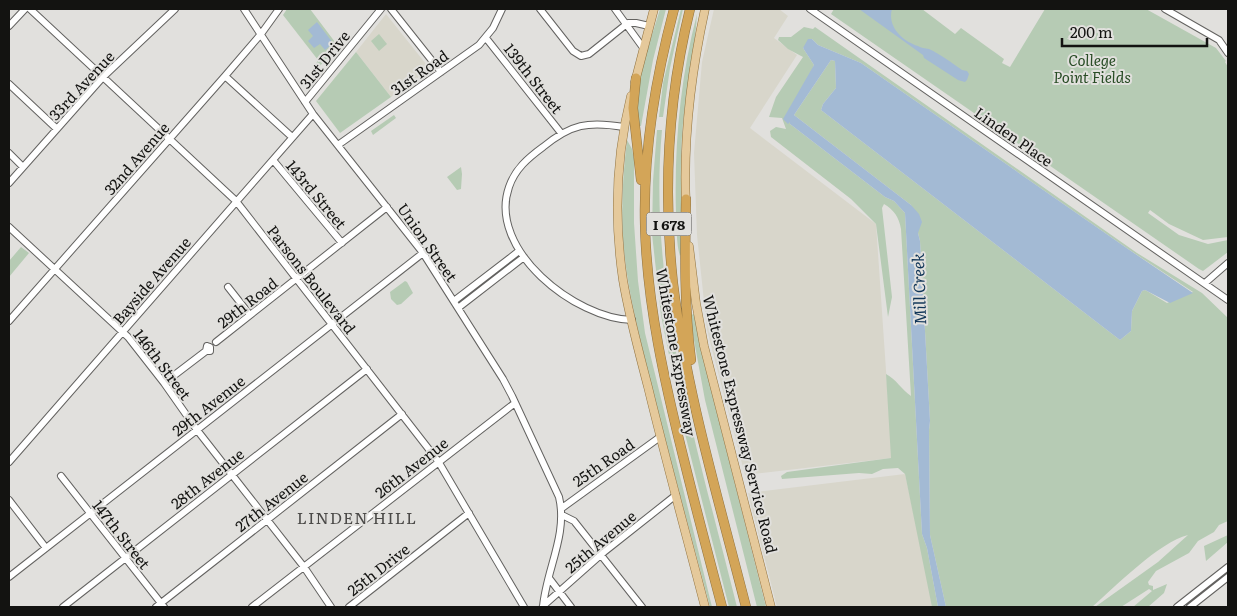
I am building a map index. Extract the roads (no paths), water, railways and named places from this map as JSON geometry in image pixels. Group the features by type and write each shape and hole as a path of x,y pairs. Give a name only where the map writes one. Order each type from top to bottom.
{"highway":[{"name":"Whitestone Expressway","path":"674,9 658,76 650,129 645,190 645,235 652,306 664,375 720,607"},
{"name":"Whitestone Expressway","path":"690,9 677,73 670,124 668,212 672,264 684,351 699,420 747,607"},
{"path":"636,78 634,111 645,235"},
{"path":"686,199 686,314 699,420"}],"main road":[{"path":"654,9 624,127 618,186 618,218 623,277 660,437 705,607"},
{"name":"Whitestone Expressway Service Road","path":"705,9 696,50 686,155 686,199 692,277 702,337 771,607"}],"street":[{"path":"9,26 24,9"},
{"name":"Parsons Boulevard","path":"30,9 236,202 438,461 524,607"},
{"name":"33rd Avenue","path":"9,183 103,77 175,9"},
{"name":"Union Street","path":"244,9 313,114 423,253 503,379 559,498 562,511"},
{"name":"32nd Avenue","path":"9,321 225,76 261,34 279,9"},
{"name":"31st Drive","path":"305,102 381,9"},
{"path":"391,9 440,72"},
{"name":"31st Road","path":"338,145 480,45 493,28 502,9"},
{"path":"540,9 573,51 581,56 590,52 627,24 636,23 649,26"},
{"path":"615,9 644,49"},
{"name":"Linden Place","path":"810,9 1228,300"},
{"path":"1166,9 1219,40 1228,52"},
{"name":"139th Street","path":"486,38 561,133"},
{"name":"143rd Street","path":"225,76 292,137"},
{"path":"9,84 57,129"},
{"name":"Bayside Avenue","path":"9,462 313,114"},
{"path":"624,127 589,124 577,126 561,133 524,162 516,172 509,187 505,204 510,234 524,258 545,280 574,300 603,314 632,320"},
{"path":"9,153 23,167"},
{"name":"143rd Street","path":"272,160 342,243"},
{"name":"29th Road","path":"216,342 388,207"},
{"name":"146th Street","path":"9,227 123,332 304,567 331,607"},
{"path":"454,302 519,251"},
{"name":"29th Avenue","path":"9,577 423,253"},
{"path":"458,308 524,258"},
{"path":"1205,283 1228,263"},
{"path":"228,287 250,315"},
{"path":"164,383 206,350"},
{"name":"28th Avenue","path":"63,607 367,369"},
{"name":"26th Avenue","path":"252,607 515,403"},
{"name":"27th Avenue","path":"160,606 402,414"},
{"name":"25th Road","path":"562,511 660,437"},
{"name":"147th Street","path":"61,476 126,558 160,606"},
{"name":"25th Avenue","path":"542,606 601,555 676,495"},
{"path":"9,500 46,548"},
{"path":"562,511 574,521 642,607"},
{"path":"542,606 560,532 562,511"},
{"name":"25th Drive","path":"349,607 469,513"},
{"path":"1177,607 1228,567"},
{"path":"1190,607 1228,577"},
{"path":"549,578 571,607"}],"water":[{"path":"859,9 892,9 892,21 901,37 912,44 933,51 962,70 967,71 969,74 967,80 965,82 958,80 924,58 923,55"},
{"path":"317,22 333,43 325,50 320,44 314,48 308,41 313,36 308,30"},
{"name":"Mill Creek","path":"808,39 812,39 818,45 861,63 1193,293 1170,303 1145,290 1142,291 1132,311 1131,331 1120,340 821,110 823,104 836,88 835,61 831,60 794,115 911,205 919,214 922,222 918,233 930,421 930,535 946,607 938,607 927,548 922,534 905,213 894,201 885,197 790,124 790,122 788,124 783,119 814,65 803,48"}],"district":[{"name":"LINDEN HILL","path":"357,517"}],"park label":[{"name":"College Point Fields","path":"1092,68"}]}
